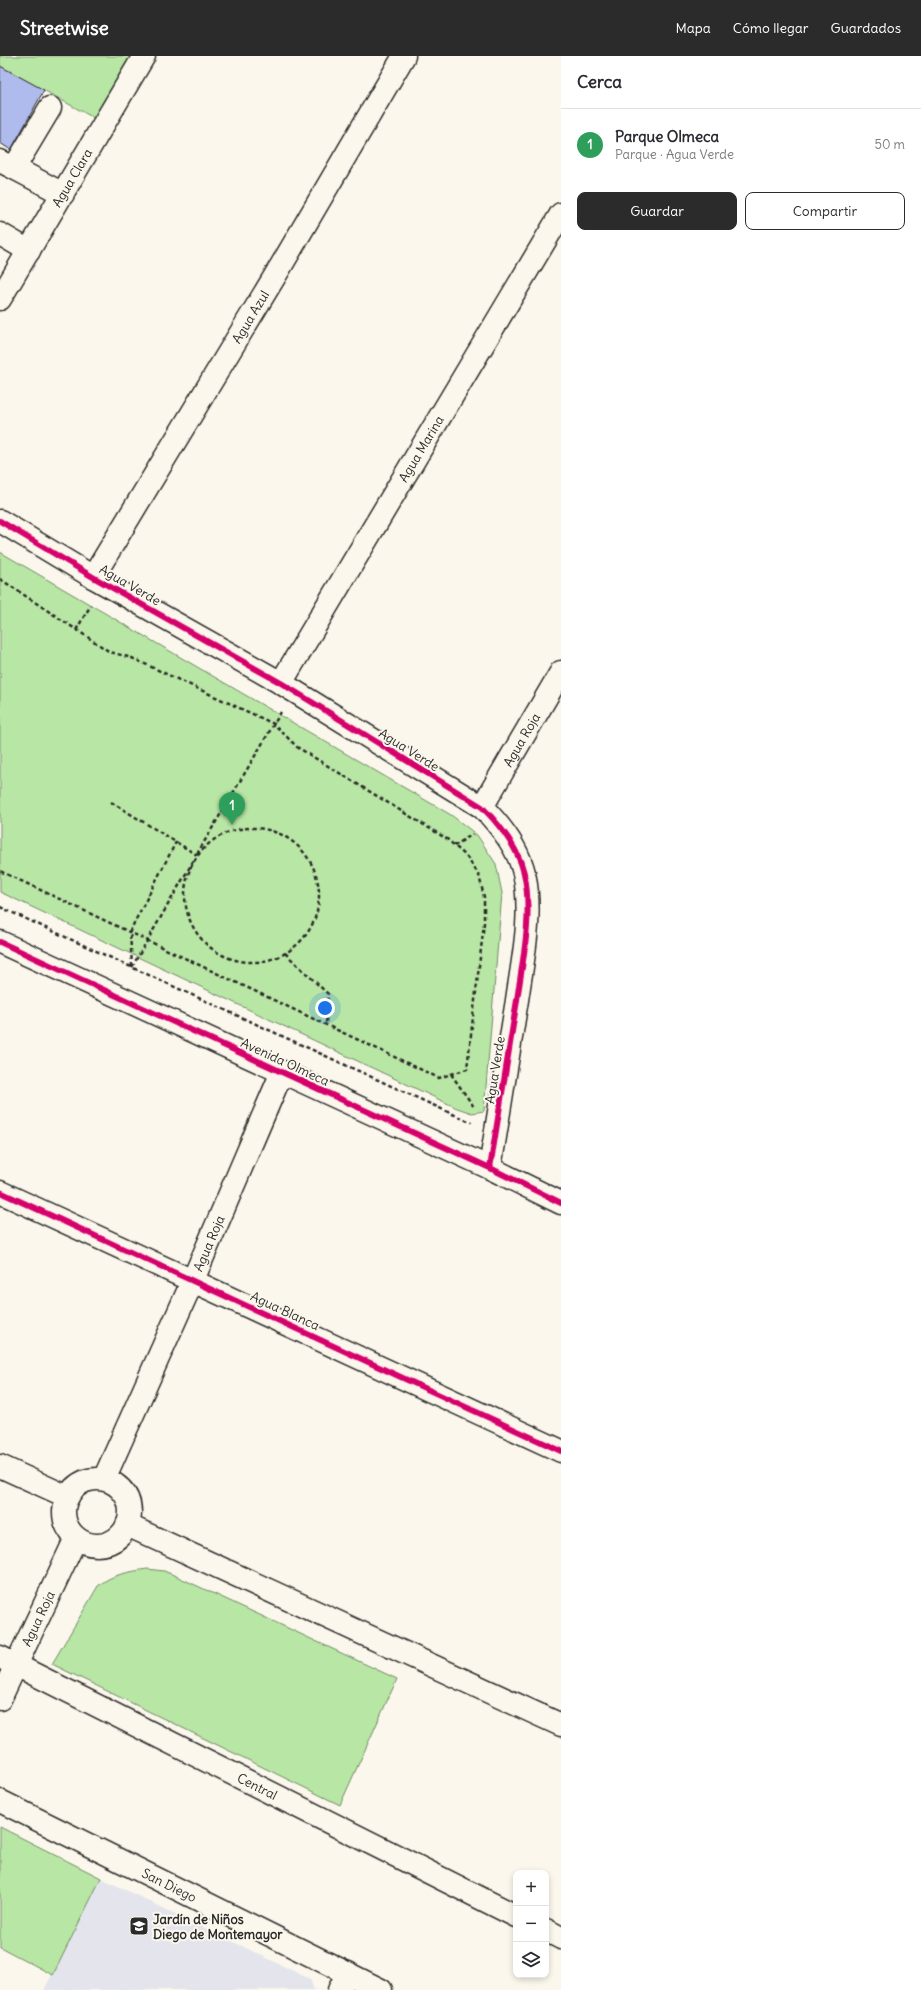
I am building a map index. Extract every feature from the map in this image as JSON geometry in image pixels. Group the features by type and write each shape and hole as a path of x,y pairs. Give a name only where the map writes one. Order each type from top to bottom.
{"street":[{"name":"Agua Clara","path":"0,299 144,56"},
{"name":"Agua Azul","path":"93,576 278,271 404,56"},
{"path":"50,108 7,164 63,194"},
{"name":"Agua Marina","path":"281,683 561,214"},
{"path":"0,234 29,251"},
{"name":"Agua Verde","path":"0,521 281,683 482,807 495,820 512,844 524,872 528,904 525,945 490,1168"},
{"name":"Agua Roja","path":"482,807 561,672"},
{"name":"Avenida Olmeca","path":"0,942 490,1168 561,1203"},
{"name":"Agua Roja","path":"104,1479 193,1280 282,1072"},
{"name":"Agua Blanca","path":"0,1192 193,1280 561,1452"},
{"path":"0,1466 68,1497"},
{"path":"95,1478 104,1479 119,1486 127,1496 130,1509 127,1525 120,1535 111,1542 99,1545 86,1543 76,1538 69,1529 65,1519 64,1508 68,1497 79,1484 95,1478"},
{"path":"127,1525 561,1725"},
{"name":"Agua Roja","path":"0,1699 8,1660 76,1538"},
{"name":"Central","path":"8,1660 513,1914"},
{"name":"San Diego","path":"0,1801 344,1982 381,1990"},
{"path":"549,1932 561,1938"}],"path":[{"path":"0,579 110,652 132,658 274,724 298,747 454,846 466,856 479,875 484,897 484,916 467,1069 439,1078 0,870"},
{"path":"76,630 94,600"},
{"path":"132,968 283,708"},
{"path":"111,802 197,855"},
{"path":"257,828 278,832 296,843 310,860 318,880 319,901 313,922 301,940 284,953 264,961 241,961 219,953 213,949 202,939 190,920 185,898 188,875 198,855 215,839 235,830 257,828"},
{"path":"454,846 477,831"},
{"path":"132,968 130,931 176,842"},
{"path":"0,907 470,1122 476,1121"},
{"path":"284,953 328,994 326,1024"},
{"path":"451,1074 478,1113"}],"shaded area":[{"name":"Jardín de Niños Diego de Montemayor","path":"101,1878 310,1979 314,1990 44,1990"}],"green space":[{"path":"0,56 142,56 103,123 0,66"},
{"path":"0,552 451,815 477,835 496,864 502,893 484,1111 472,1113 457,1108 0,892"},
{"path":"147,1569 164,1571 176,1576 397,1679 340,1805 52,1664 98,1586 115,1576"},
{"path":"0,1827 101,1878 53,1975 0,1947"}],"building":[{"path":"0,66 44,90 11,150 0,143"}],"cycle path":[{"path":"0,521 93,577 281,683 482,807 502,829 513,846 521,864 527,889 528,904 522,968 490,1168"},
{"path":"0,942 490,1168 561,1203"},
{"path":"0,1192 561,1451"}],"place":[{"name":"Parque Olmeca","path":"232,825"},
{"name":"Jardín de Niños Diego de Montemayor","path":"139,1926"}]}
